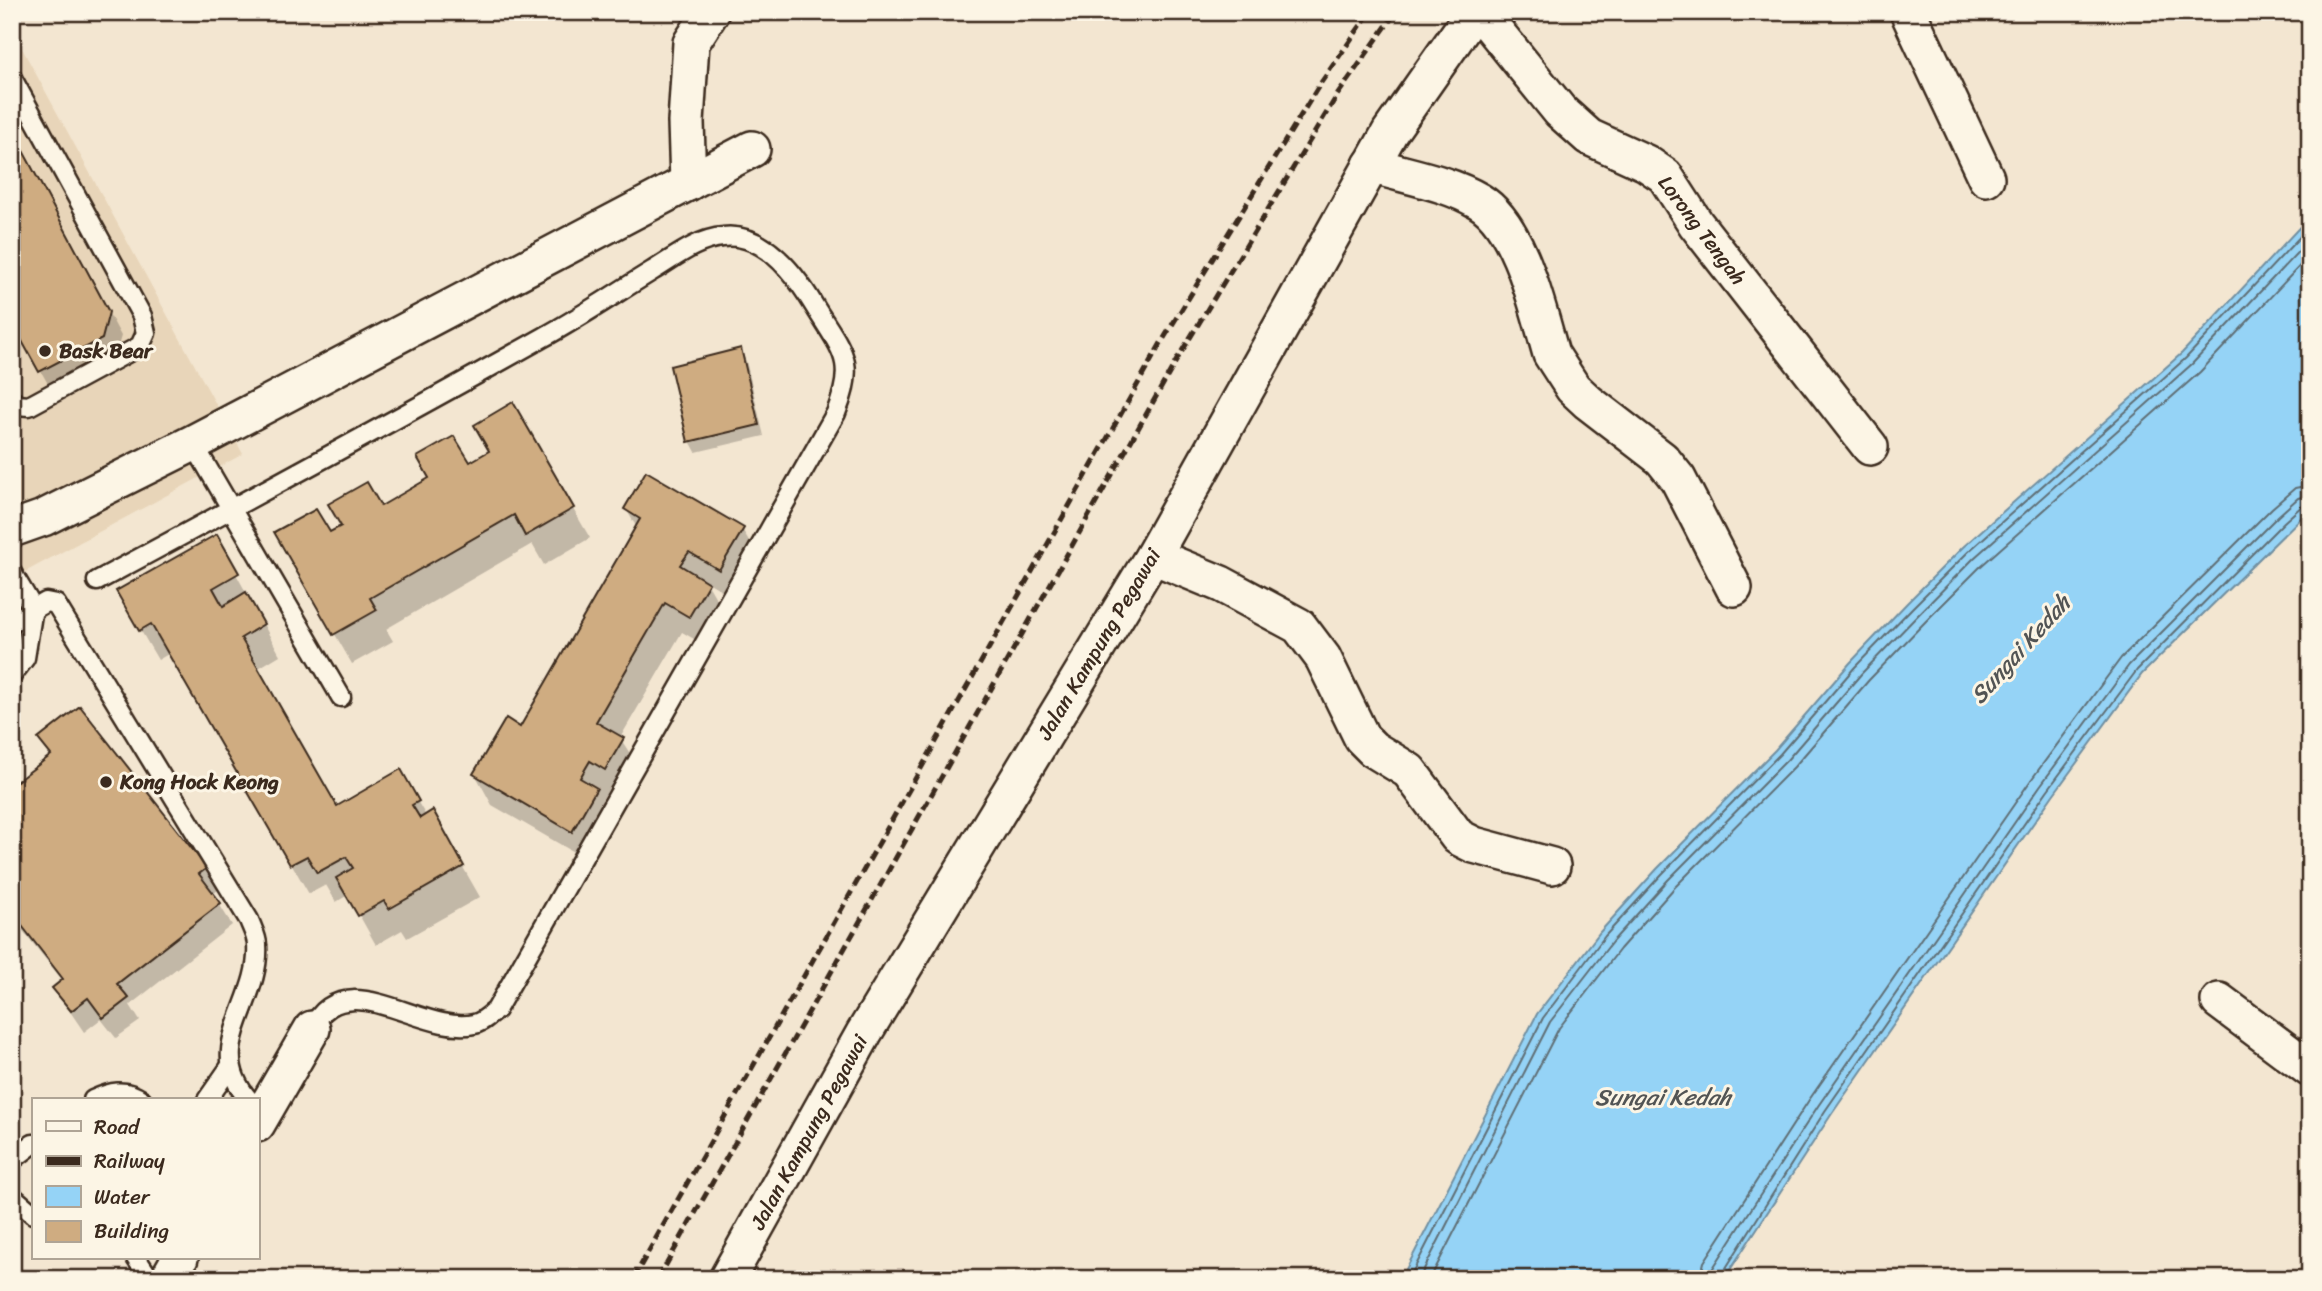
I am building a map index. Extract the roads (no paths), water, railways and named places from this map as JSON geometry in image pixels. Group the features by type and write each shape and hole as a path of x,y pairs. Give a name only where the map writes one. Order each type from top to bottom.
{"street":[{"path":"688,183 685,121 691,43 711,12"},
{"name":"Jalan Kampung Pegawai","path":"727,1279 864,1033 1153,556 1390,132 1477,12"},
{"name":"Lorong Tengah","path":"1477,12 1560,111 1589,137 1646,163 1665,176 1696,224 1870,447"},
{"path":"1908,12 1986,178"},
{"path":"12,529 43,518 193,443 752,149"},
{"path":"1371,165 1465,193 1482,202 1496,216 1518,252 1551,354 1588,402 1662,458 1678,479 1734,588"},
{"path":"1153,556 1221,584 1299,626 1323,658 1362,738 1373,749 1409,771 1458,837 1474,845 1552,866"},
{"path":"2219,1001 2310,1069"},
{"path":"259,1107 312,1029"},
{"path":"168,1279 179,1260"}],"lane":[{"path":"12,78 142,316 146,333 140,346 29,406 17,405 12,400"},
{"path":"97,581 545,337 709,239 741,236 758,243 776,257 810,298 841,350 848,368 846,386 836,413 496,1010 475,1024 456,1025 351,998 326,1009 312,1029"},
{"path":"193,443 341,697"},
{"path":"12,573 33,608 25,658 12,675"},
{"path":"12,622 46,602 56,604 249,920 257,942 257,962 245,1005 229,1045 230,1067 249,1098"},
{"path":"208,1098 230,1067"},
{"path":"97,1098 110,1092 125,1091 138,1098"},
{"path":"12,1160 32,1145"},
{"path":"12,1196 32,1213"},
{"path":"137,1260 150,1279"}],"water":[{"name":"Sungai Kedah","path":"2310,216 2310,509 2142,674 2053,795 1831,1115 1724,1279 1401,1279 1537,1014 1600,932 1657,869 1775,750 1850,663 1907,603 1963,547 2182,353"}],"railway":[{"path":"633,1279 1161,343 1320,84 1370,12"},
{"path":"658,1279 1179,356 1338,94 1396,12"}],"place":[{"name":"Bask Bear","path":"45,351"},
{"name":"Kong Hock Keong","path":"106,782"}]}
